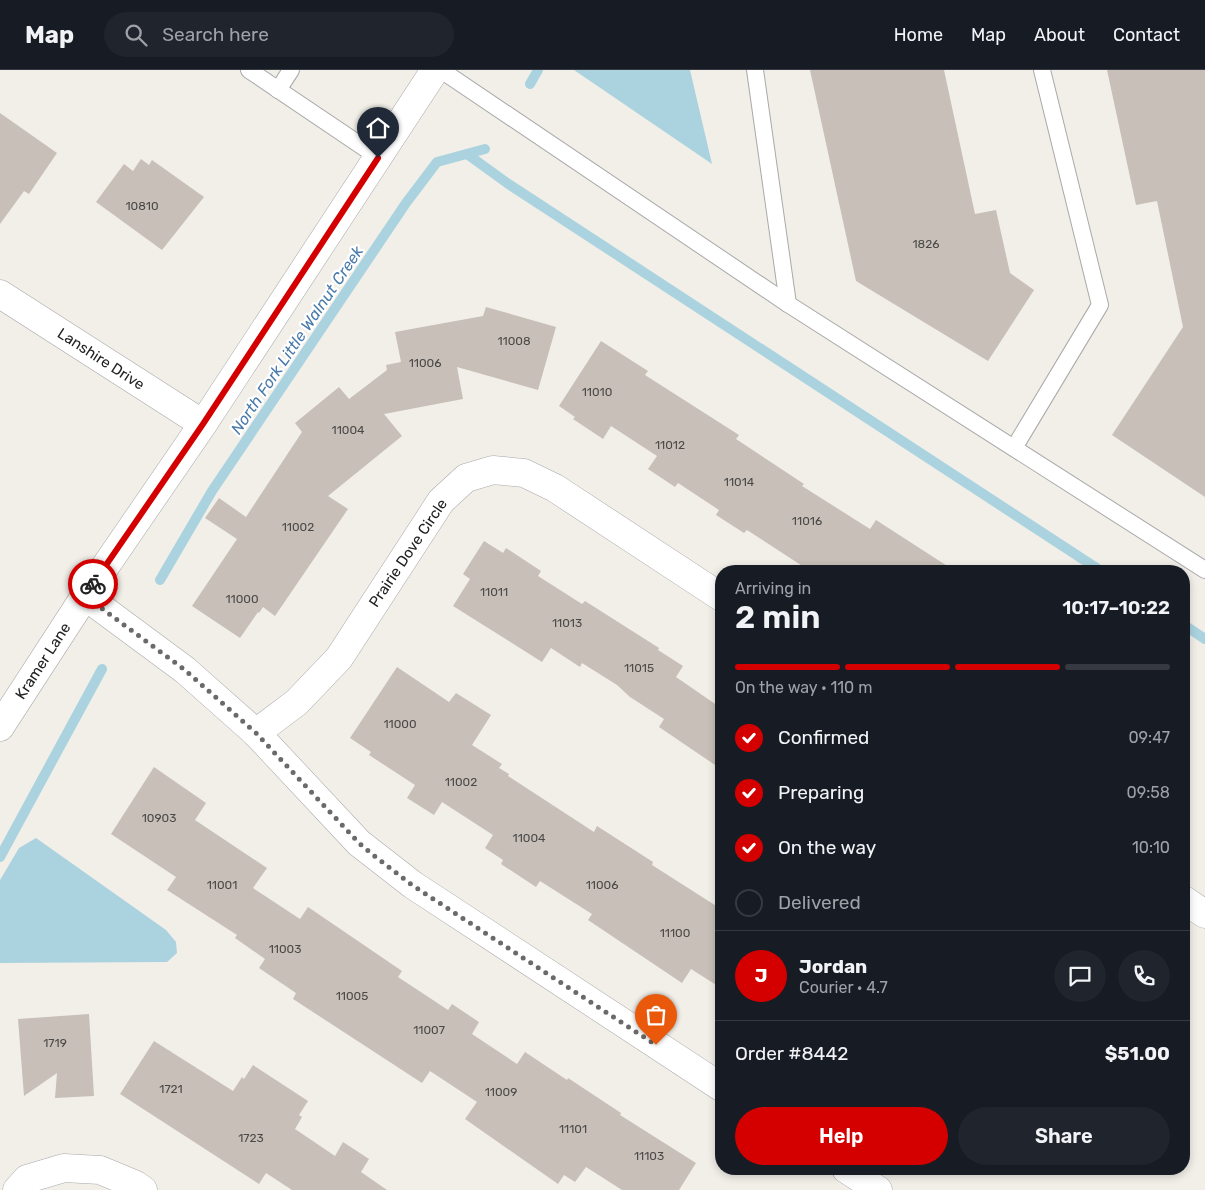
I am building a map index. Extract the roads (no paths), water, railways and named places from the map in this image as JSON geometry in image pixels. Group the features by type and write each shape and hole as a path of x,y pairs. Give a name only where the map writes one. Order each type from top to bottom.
{"street":[{"name":"Kramer Lane","path":"0,727 85,596 203,424 435,70"},
{"name":"Lanshire Drive","path":"0,294 203,424"},
{"name":"Prairie Dove Circle","path":"256,733 297,702 339,658 441,500 466,478 493,470 524,473 555,488 715,593"},
{"path":"85,596 185,670 256,733 359,843 412,885 715,1083"},
{"path":"1190,904 1205,914"},
{"path":"16,1190 27,1179 64,1168 100,1170 144,1190"},
{"path":"855,1175 878,1190"}],"lane":[{"path":"249,70 378,158"},
{"path":"278,90 291,70"},
{"path":"441,70 788,304 1205,570"},
{"path":"755,70 788,304"},
{"path":"1014,448 1100,305 1042,70"}],"water":[{"path":"574,70 690,70 712,164"},
{"path":"36,838 166,930 176,942 177,953 167,962 0,963 0,880 19,848"}],"waterway":[{"name":"North Fork Little Walnut Creek","path":"530,84 538,70"},
{"name":"North Fork Little Walnut Creek","path":"160,580 212,491 406,203 437,162 485,149"},
{"path":"467,154 507,183 1092,565"},
{"path":"1190,629 1205,639"},
{"name":"North Fork Little Walnut Creek","path":"0,857 102,669"}]}
